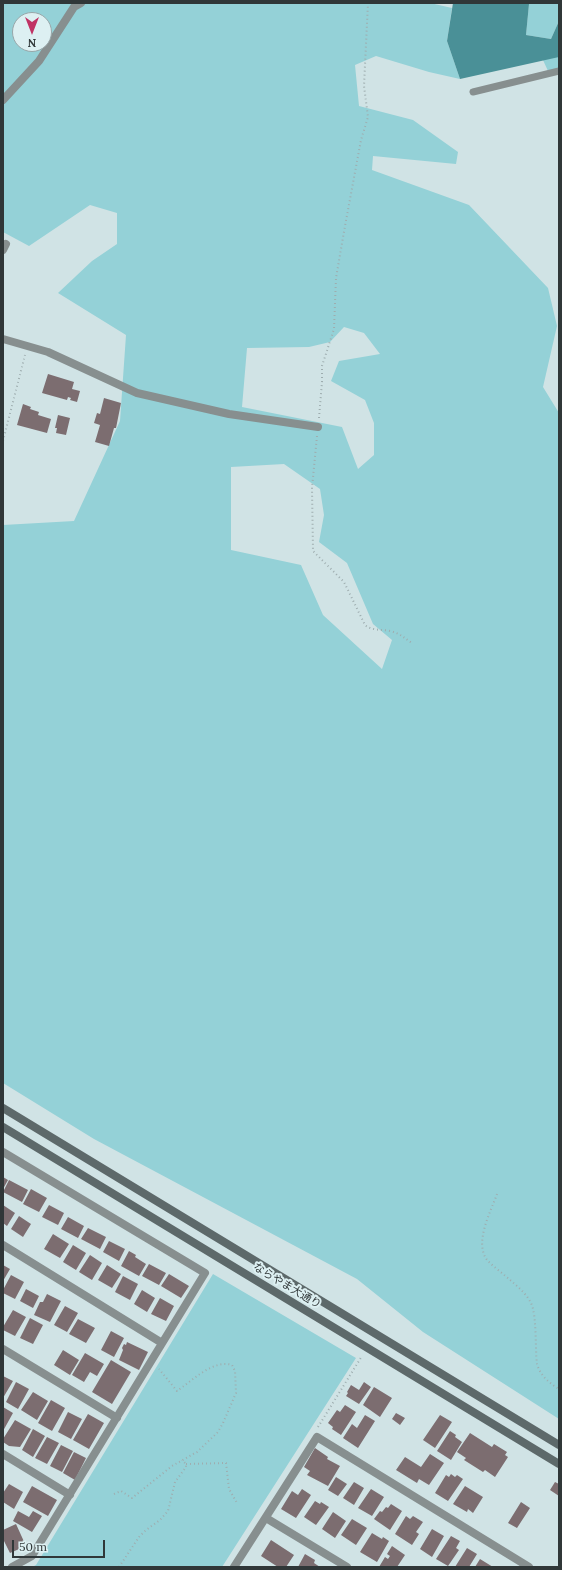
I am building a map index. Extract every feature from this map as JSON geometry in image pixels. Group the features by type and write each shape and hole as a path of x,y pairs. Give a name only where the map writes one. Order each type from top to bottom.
{"street":[{"path":"3,100 39,61 74,7 81,3"},
{"path":"3,340 48,352 137,393 229,414 318,427"},
{"name":"ならやま大通り","path":"3,1108 559,1445"},
{"name":"ならやま大通り","path":"3,1127 559,1464"},
{"path":"3,1152 205,1273 32,1556 12,1567"},
{"path":"3,1245 162,1343"},
{"path":"3,1349 117,1418"},
{"path":"234,1567 317,1437 529,1567"},
{"path":"3,1454 70,1495"},
{"path":"266,1518 344,1566"}],"lane":[{"path":"473,92 559,71"}],"path":[{"path":"368,3 364,86 368,117 361,140 344,226 336,278 334,329 322,366 322,382 312,488 313,551 344,582 364,626 369,629 390,631 399,634 413,644"},
{"path":"3,441 27,346"},
{"path":"497,1194 482,1237 484,1252 487,1260 520,1288 532,1305 537,1364 539,1371 546,1380 559,1389"},
{"path":"317,1437 318,1427 367,1348"},
{"path":"114,1494 121,1492 132,1498 172,1466 197,1452 209,1442 223,1423 236,1393 235,1371 232,1365 225,1363 216,1365 177,1391 152,1360"},
{"path":"182,1460 186,1464 218,1464 224,1462 226,1464 229,1489 237,1503"},
{"path":"119,1567 142,1533 160,1520 168,1511 175,1482 186,1467 186,1464"}],"shaded area":[{"path":"3,3 430,3 452,8 447,41 460,79 429,72 376,56 355,65 359,106 413,120 458,152 456,164 373,156 372,170 469,205 548,288 557,326 543,387 559,413 559,1419 423,1332 357,1279 94,1139 3,1083 3,525 74,521 120,421 126,335 58,293 92,261 117,244 117,213 90,205 29,246 3,232","holes":["344,327 364,333 380,354 339,361 331,381 365,400 374,423 374,455 358,469 342,427 242,407 247,348 309,347 330,342","284,464 320,489 324,515 319,542 347,563 373,624 392,640 382,669 323,615 301,565 231,550 231,467"]},
{"path":"453,3 530,3 526,35 551,39 559,21 559,57 460,79 447,41"},
{"path":"530,3 558,3 559,21 551,39 526,35"},
{"path":"559,52 559,68 548,71 543,60"},
{"path":"213,1274 356,1358 222,1567 32,1567 36,1565"}],"building":[{"path":"48,374 74,382 72,389 80,391 77,402 70,400 71,398 68,397 67,400 42,393"},
{"path":"104,398 121,403 116,428 114,428 109,446 95,442 100,425 94,423 97,413 100,414"},
{"path":"23,404 31,407 30,409 39,412 38,415 51,419 47,433 17,425"},
{"path":"58,415 70,418 66,435 56,433 57,428 55,428"},
{"path":"3,1177 8,1180 3,1189"},
{"path":"9,1180 28,1190 22,1202 3,1192"},
{"path":"31,1189 47,1198 39,1212 23,1204"},
{"path":"3,1205 15,1213 7,1226 3,1223"},
{"path":"49,1205 64,1213 58,1225 42,1217"},
{"path":"19,1216 31,1224 23,1237 11,1229"},
{"path":"68,1217 84,1226 78,1238 61,1229"},
{"path":"88,1228 106,1237 100,1249 81,1239"},
{"path":"53,1234 69,1244 60,1258 44,1249"},
{"path":"109,1241 125,1249 119,1261 103,1252"},
{"path":"73,1245 86,1253 76,1270 63,1262"},
{"path":"129,1251 146,1264 139,1276 121,1266"},
{"path":"90,1255 102,1263 92,1280 79,1272"},
{"path":"149,1264 166,1273 159,1285 142,1276"},
{"path":"3,1265 10,1269 3,1281"},
{"path":"107,1265 121,1274 112,1288 98,1280"},
{"path":"169,1274 189,1286 181,1298 161,1286"},
{"path":"11,1275 24,1282 15,1299 3,1293 3,1290"},
{"path":"123,1276 138,1284 130,1300 115,1292"},
{"path":"26,1289 39,1296 33,1308 20,1301"},
{"path":"142,1290 155,1298 147,1312 134,1304"},
{"path":"47,1294 61,1301 50,1322 34,1315 40,1302 43,1302"},
{"path":"160,1298 174,1306 166,1321 151,1314"},
{"path":"65,1306 78,1313 67,1332 54,1325"},
{"path":"13,1310 26,1317 15,1336 3,1330 3,1327"},
{"path":"30,1318 43,1325 33,1344 20,1338"},
{"path":"78,1319 95,1328 86,1343 69,1334"},
{"path":"111,1331 124,1338 114,1357 101,1350"},
{"path":"127,1342 148,1352 139,1370 119,1360 123,1350 122,1348"},
{"path":"63,1350 79,1360 70,1375 54,1365"},
{"path":"85,1353 104,1364 97,1376 90,1372 84,1382 72,1375"},
{"path":"111,1360 131,1372 112,1404 92,1392"},
{"path":"3,1376 13,1381 3,1398"},
{"path":"16,1382 29,1389 18,1409 6,1402"},
{"path":"364,1382 371,1387 359,1404 346,1396 351,1385 359,1390"},
{"path":"374,1387 392,1398 380,1417 363,1405"},
{"path":"33,1392 48,1401 37,1420 21,1410"},
{"path":"51,1400 65,1408 52,1431 38,1423"},
{"path":"345,1405 356,1412 341,1435 332,1429 333,1427 328,1423 337,1410 340,1412"},
{"path":"3,1407 13,1413 3,1431"},
{"path":"68,1412 82,1419 71,1439 58,1432"},
{"path":"396,1413 405,1418 400,1425 392,1419"},
{"path":"88,1414 104,1423 89,1449 73,1440"},
{"path":"365,1415 375,1421 358,1448 343,1438 352,1424 357,1428"},
{"path":"440,1415 452,1422 435,1448 423,1440"},
{"path":"15,1420 31,1429 20,1447 9,1446 3,1442 3,1439"},
{"path":"33,1429 45,1436 33,1457 22,1450"},
{"path":"450,1431 462,1442 451,1460 437,1451"},
{"path":"470,1433 492,1447 494,1444 507,1452 505,1455 508,1457 495,1477 485,1470 483,1472 464,1460 466,1458 457,1452"},
{"path":"47,1437 59,1443 47,1464 35,1458"},
{"path":"61,1445 73,1451 62,1472 50,1466"},
{"path":"315,1448 328,1457 327,1459 340,1466 328,1486 307,1475 310,1471 304,1467"},
{"path":"74,1452 86,1458 75,1480 63,1473"},
{"path":"430,1454 444,1463 429,1485 419,1479 417,1483 396,1470 405,1457 421,1467"},
{"path":"451,1474 455,1477 457,1475 463,1479 448,1501 435,1493 446,1475 449,1477"},
{"path":"336,1477 347,1484 338,1496 328,1490"},
{"path":"354,1482 364,1488 354,1505 343,1498"},
{"path":"555,1482 559,1484 559,1496 550,1490"},
{"path":"9,1484 23,1492 14,1509 3,1502 3,1493"},
{"path":"32,1486 57,1500 48,1516 23,1502"},
{"path":"465,1486 483,1497 473,1513 468,1509 467,1512 453,1504"},
{"path":"302,1489 311,1495 296,1518 281,1509 292,1491 298,1495"},
{"path":"371,1489 384,1497 372,1516 358,1508"},
{"path":"315,1501 320,1504 321,1502 329,1507 316,1525 304,1517"},
{"path":"521,1502 530,1508 517,1528 508,1523"},
{"path":"391,1504 402,1511 390,1530 374,1519 380,1511 382,1512"},
{"path":"18,1511 29,1517 33,1511 42,1516 32,1532 13,1521"},
{"path":"333,1512 346,1521 335,1538 322,1529"},
{"path":"406,1516 410,1519 413,1516 423,1522 416,1532 419,1534 412,1545 395,1534"},
{"path":"352,1519 367,1528 356,1545 341,1535"},
{"path":"16,1524 26,1546 10,1553 3,1539 3,1530"},
{"path":"432,1529 444,1536 432,1557 420,1549"},
{"path":"372,1533 389,1541 377,1562 360,1552"},
{"path":"451,1536 460,1541 456,1548 459,1550 448,1566 436,1559"},
{"path":"271,1540 294,1555 286,1567 278,1567 261,1556"},
{"path":"392,1546 405,1555 397,1567 379,1567 385,1557 388,1559 390,1556 387,1554"},
{"path":"467,1548 477,1554 469,1567 455,1567"},
{"path":"305,1554 315,1560 314,1563 320,1567 298,1567"},
{"path":"480,1559 493,1567 475,1567"}]}
